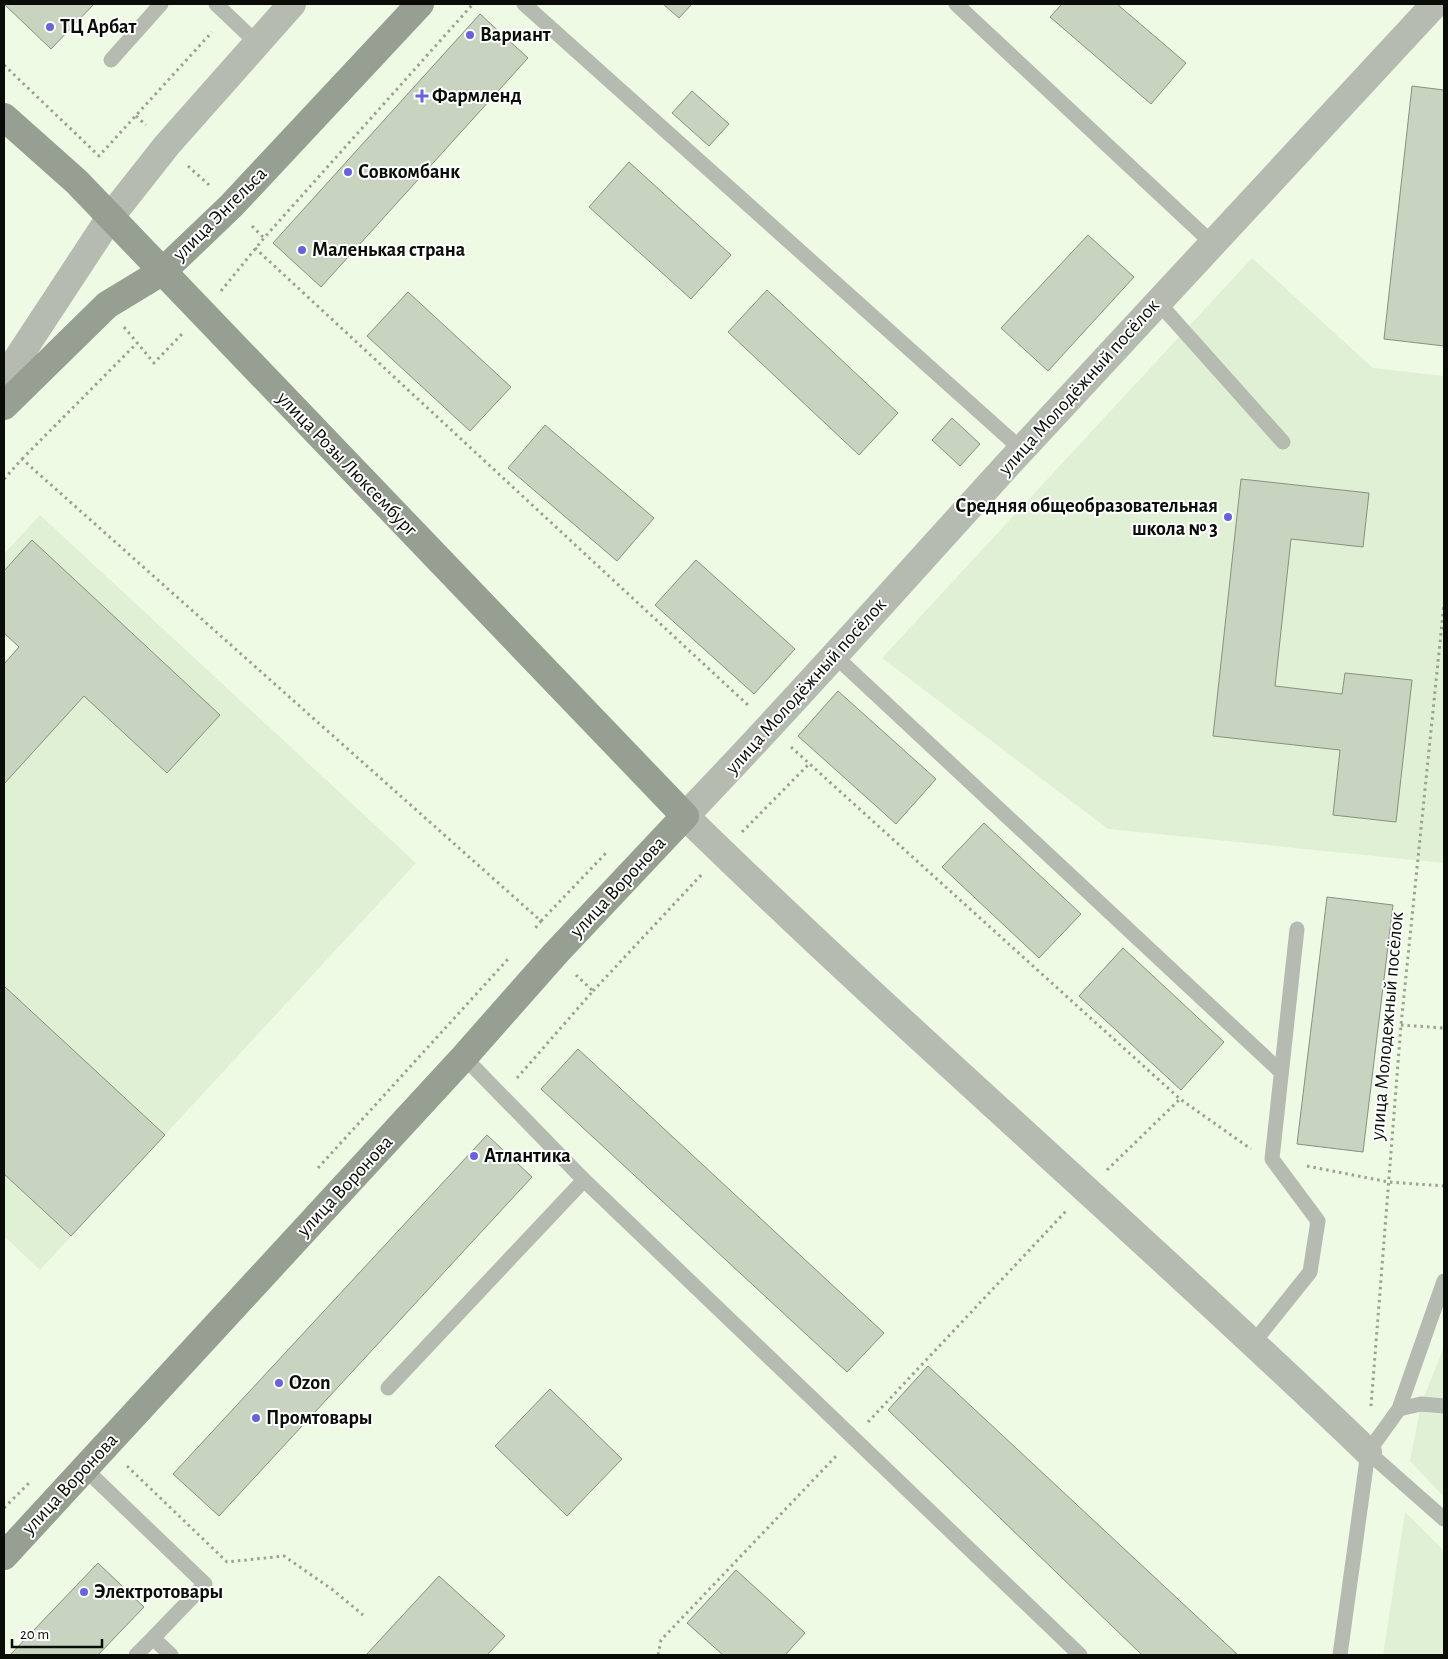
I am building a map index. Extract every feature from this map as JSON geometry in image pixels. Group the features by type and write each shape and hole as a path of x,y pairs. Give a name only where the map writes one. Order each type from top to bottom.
{"street":[{"path":"4,379 111,216 167,145 292,4"},
{"name":"улица Энгельса","path":"4,406 107,305 163,271 231,206 420,4"},
{"name":"улица Молодёжный посёлок","path":"686,816 771,728 1211,242 1435,4"},
{"name":"улица Розы Люксембург","path":"4,117 78,182 202,314 686,816"},
{"path":"686,816 722,852 1086,1190 1254,1342 1368,1452"},
{"name":"улица Воронова","path":"4,1556 464,1057 555,954 686,816"}],"lane":[{"path":"111,60 161,4"},
{"path":"216,4 257,43"},
{"path":"524,4 1022,450"},
{"path":"956,4 1211,242"},
{"path":"1157,301 1283,442"},
{"path":"835,656 1281,1072"},
{"path":"1254,1342 1310,1272 1318,1221 1272,1159 1297,929"},
{"path":"464,1057 584,1180 1080,1655"},
{"path":"388,1388 584,1180"},
{"path":"1340,1655 1368,1452 1399,1409 1444,1281"},
{"path":"1399,1409 1421,1404 1444,1406"},
{"path":"1368,1452 1444,1519"},
{"path":"84,1468 205,1584 136,1655"},
{"path":"153,1638 171,1655"}],"path":[{"path":"154,363 202,314 255,248 473,4"},
{"path":"4,65 100,156 227,16"},
{"path":"136,116 264,238"},
{"path":"255,248 809,764 1180,1099 1253,1150 1272,1159 1389,1182 1444,1186"},
{"path":"4,479 137,343"},
{"path":"22,459 541,922"},
{"name":"улица Молодежный посёлок","path":"1368,1452 1401,1025 1444,603"},
{"path":"512,1084 593,991 722,852 809,764"},
{"path":"593,991 555,954 531,934 609,850"},
{"path":"317,1169 511,956"},
{"path":"1401,1025 1444,1028"},
{"path":"658,1655 660,1640 1086,1190 1180,1099"},
{"path":"105,1445 227,1562 284,1556 333,1590 363,1615"},
{"path":"4,1508 30,1481"}],"shaded area":[{"name":"Средняя общеобразовательная школа № 3","path":"1252,258 1373,368 1444,376 1444,863 1108,829 882,658"},
{"path":"40,515 416,863 40,1270 4,1236 4,664 19,647 4,633 4,554"},
{"path":"1444,1347 1444,1497 1410,1461 1421,1404"},
{"path":"1405,1512 1444,1551 1444,1655 1383,1655"}],"building":[{"name":"ТЦ Арбат","path":"4,4 94,4 51,49"},
{"path":"663,4 692,4 679,18"},
{"path":"1062,4 1117,4 1186,63 1151,104 1050,17"},
{"path":"480,14 528,58 321,287 273,243"},
{"path":"1412,86 1444,90 1444,346 1384,339"},
{"path":"692,91 729,124 709,146 672,113"},
{"path":"629,162 731,255 691,299 589,207"},
{"path":"1088,235 1134,277 1048,371 1001,328"},
{"path":"767,290 898,413 859,455 728,332"},
{"path":"408,292 511,387 470,431 367,336"},
{"path":"952,418 980,444 960,466 932,440"},
{"path":"545,425 654,518 617,561 508,468"},
{"path":"1241,479 1369,493 1363,547 1291,539 1275,686 1342,694 1345,673 1412,680 1396,822 1333,815 1340,750 1213,736"},
{"path":"32,540 220,715 167,773 84,696 4,784 4,664 19,647 4,633 4,571"},
{"path":"696,560 795,649 754,694 655,605"},
{"path":"838,691 936,779 896,824 798,736"},
{"path":"984,823 1081,914 1039,958 942,867"},
{"path":"1327,897 1393,905 1363,1152 1297,1144"},
{"path":"1123,948 1224,1042 1181,1090 1079,996"},
{"path":"4,986 165,1135 71,1236 4,1174"},
{"path":"578,1049 884,1333 847,1372 541,1089"},
{"path":"487,1135 532,1177 219,1516 173,1474"},
{"path":"928,1366 1238,1655 1142,1655 888,1410"},
{"path":"550,1389 622,1459 567,1516 495,1446"},
{"path":"98,1563 144,1607 98,1655 10,1655"},
{"path":"736,1570 805,1633 785,1655 723,1655 687,1623"},
{"path":"439,1576 505,1636 487,1655 366,1655"}],"place":[{"name":"ТЦ Арбат","path":"50,27"},
{"name":"Вариант","path":"470,35"},
{"name":"Фармленд","path":"422,96"},
{"name":"Совкомбанк","path":"348,172"},
{"name":"Маленькая страна","path":"302,250"},
{"name":"Средняя общеобразовательная школа № 3","path":"1228,517"},
{"name":"Атлантика","path":"474,1156"},
{"name":"Ozon","path":"279,1383"},
{"name":"Промтовары","path":"256,1418"},
{"name":"Электротовары","path":"84,1592"}]}
